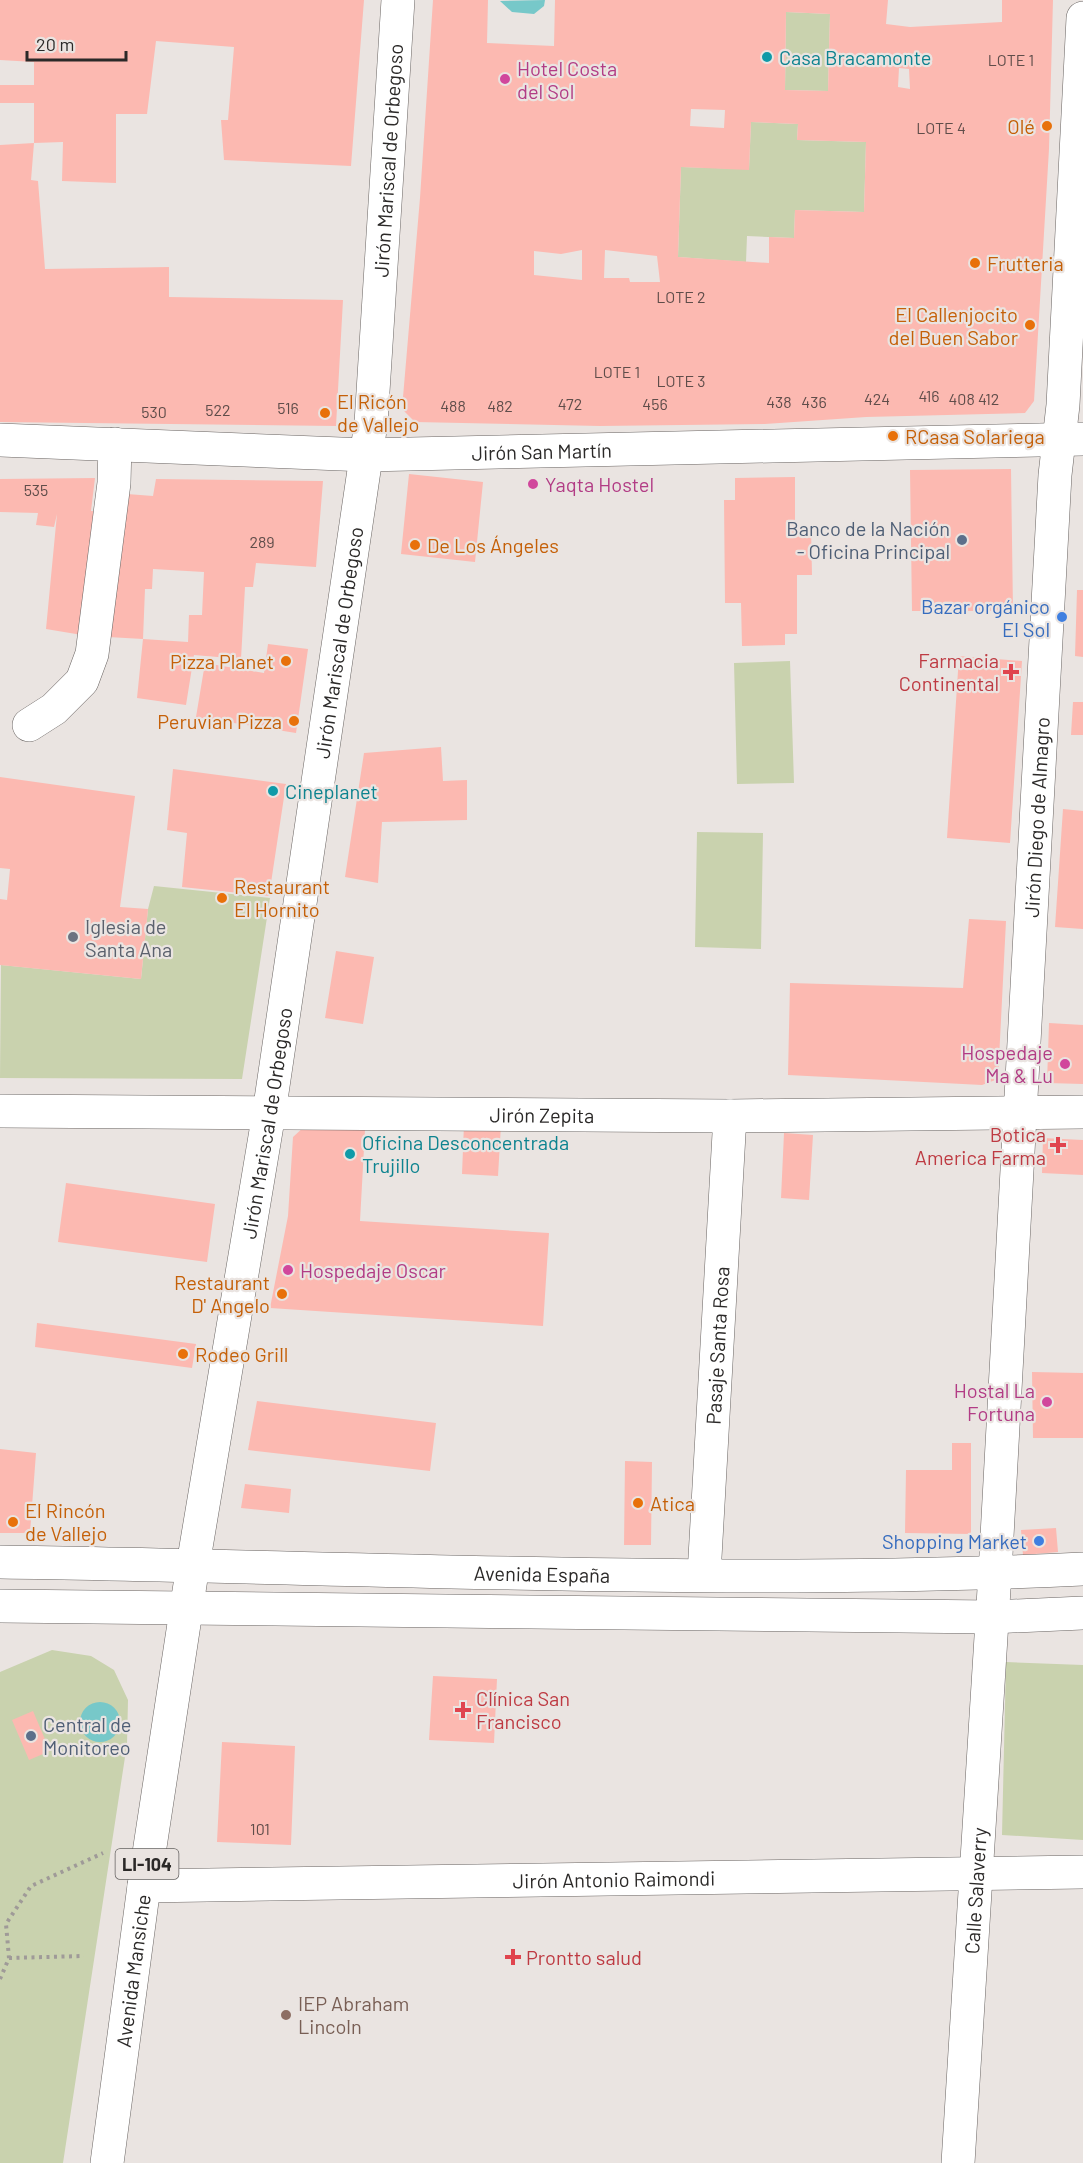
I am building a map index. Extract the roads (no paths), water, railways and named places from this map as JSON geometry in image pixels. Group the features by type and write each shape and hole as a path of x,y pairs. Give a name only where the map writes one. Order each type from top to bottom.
{"main road":[{"name":"Jirón Mariscal de Orbegoso","path":"193,1565 269,1113 366,455 398,0"},
{"name":"Jirón Diego de Almagro","path":"992,1617 1021,1111 1071,438 1083,18"},
{"name":"Jirón San Martín","path":"0,440 366,455 1071,438"},
{"path":"29,725 54,709 82,681 92,654 114,483 115,444"},
{"name":"Jirón Zepita","path":"0,1111 730,1116 1083,1112"},
{"name":"Pasaje Santa Rosa","path":"704,1575 730,1116"},
{"name":"Avenida España","path":"0,1562 704,1575 995,1573 1083,1569"},
{"name":"Avenida Mansiche","path":"107,2163 144,1886 193,1565"},
{"name":"Avenida España","path":"0,1606 187,1610 992,1617 1083,1613"},
{"name":"Calle Salaverry","path":"958,2163 992,1617"},
{"name":"Jirón Antonio Raimondi","path":"144,1886 1083,1872"}],"water":[{"path":"545,0 544,6 534,14 512,12 500,1"},
{"path":"100,1702 114,1708 120,1722 114,1736 100,1742 86,1736 80,1722 86,1708"}],"place":[{"name":"Casa Bracamonte","path":"767,57"},
{"name":"Hotel Costa del Sol","path":"505,79"},
{"name":"Olé","path":"1047,126"},
{"name":"Frutteria","path":"975,263"},
{"name":"El Callenjocito del Buen Sabor","path":"1030,325"},
{"name":"El Ricón de Vallejo","path":"325,413"},
{"name":"RCasa Solariega","path":"893,436"},
{"name":"Yaqta Hostel","path":"533,484"},
{"name":"Banco de la Nación - Oficina Principal","path":"962,540"},
{"name":"De Los Ángeles","path":"415,545"},
{"name":"Bazar orgánico El Sol","path":"1062,617"},
{"name":"Pizza Planet","path":"286,661"},
{"name":"Farmacia Continental","path":"1011,672"},
{"name":"Peruvian Pizza","path":"294,721"},
{"name":"Cineplanet","path":"273,791"},
{"name":"Restaurant El Hornito","path":"222,898"},
{"name":"Iglesia de Santa Ana","path":"73,937"},
{"name":"Hospedaje Ma & Lu","path":"1065,1064"},
{"name":"Botica America Farma","path":"1058,1145"},
{"name":"Oficina Desconcentrada Trujillo","path":"350,1154"},
{"name":"Hospedaje Oscar","path":"288,1270"},
{"name":"Restaurant D' Angelo","path":"282,1294"},
{"name":"Rodeo Grill","path":"183,1354"},
{"name":"Hostal La Fortuna","path":"1047,1402"},
{"name":"Atica","path":"638,1503"},
{"name":"El Rincón de Vallejo","path":"13,1522"},
{"name":"Shopping Market","path":"1039,1541"},
{"name":"Clínica San Francisco","path":"463,1710"},
{"name":"Central de Monitoreo","path":"31,1736"},
{"name":"Prontto salud","path":"513,1957"},
{"name":"IEP Abraham Lincoln","path":"286,2015"}]}
